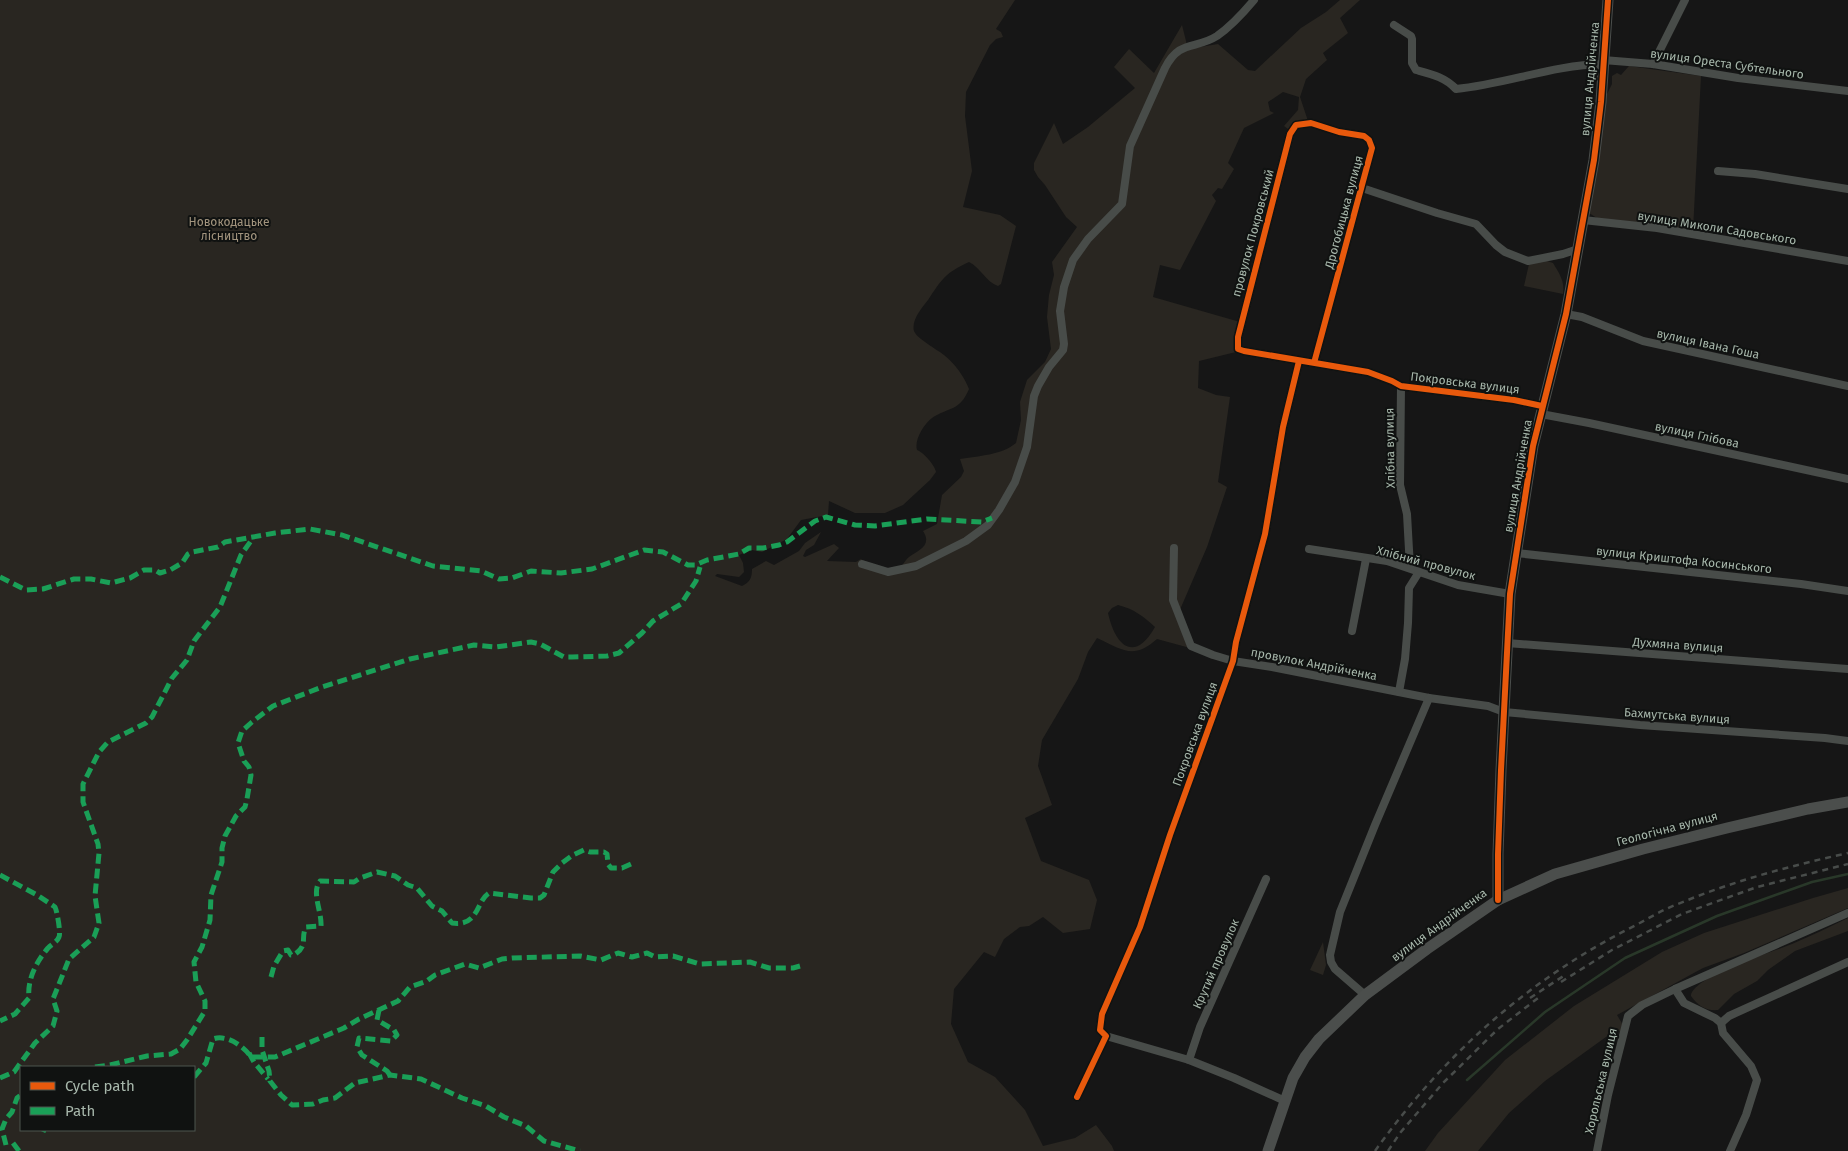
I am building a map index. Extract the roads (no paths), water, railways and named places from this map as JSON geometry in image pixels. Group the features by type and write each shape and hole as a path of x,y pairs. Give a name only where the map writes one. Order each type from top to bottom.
{"street":[{"path":"862,564 888,572 916,566 972,537 988,525 999,510 1015,482 1027,447 1034,396 1038,386 1049,367 1063,350 1060,311 1064,287 1073,260 1088,239 1122,204 1130,146 1168,63 1180,48 1210,40 1220,34 1254,0"},
{"name":"вулиця Андрійченка","path":"1268,1151 1293,1078 1318,1039 1365,995 1498,900 1498,854 1510,594 1533,446 1566,314 1594,160 1601,102 1608,0"},
{"path":"1653,64 1685,0"},
{"name":"вулиця Ореста Субтельного","path":"1394,25 1411,36 1412,63 1416,70 1436,75 1450,82 1456,89 1476,87 1563,67 1603,62 1653,64 1738,78 1848,91"},
{"name":"Дрогобицька вулиця","path":"1296,125 1311,123 1339,132 1364,136 1369,140 1372,148 1314,363"},
{"name":"провулок Покровський","path":"1238,349 1238,337 1290,134 1296,125"},
{"path":"1718,171 1755,174 1848,188"},
{"path":"1362,188 1476,224 1505,252 1528,261 1563,254 1578,248"},
{"name":"вулиця Миколи Садовського","path":"1582,220 1657,228 1848,260"},
{"name":"вулиця Івана Гоша","path":"1566,314 1582,317 1643,341 1848,386"},
{"name":"Покровська вулиця","path":"1238,349 1368,372 1401,386 1505,399 1541,410"},
{"name":"Покровська вулиця","path":"1106,1036 1100,1030 1102,1014 1135,940 1170,834 1233,661 1265,534 1283,427 1299,361"},
{"name":"Хлібна вулиця","path":"1401,386 1400,486 1407,514 1410,568"},
{"name":"вулиця Глібова","path":"1541,410 1588,423 1848,479"},
{"name":"провулок Андрійченка","path":"1174,548 1173,600 1191,646 1213,656 1233,661 1429,698 1488,706 1504,712"},
{"name":"Хлібний провулок","path":"1309,549 1387,561 1458,585 1510,594"},
{"name":"вулиця Криштофа Косинського","path":"1516,553 1801,584 1848,591"},
{"name":"Хлібний провулок","path":"1352,631 1366,558"},
{"path":"1399,692 1406,650 1409,588 1419,572"},
{"name":"Духмяна вулиця","path":"1507,644 1848,669"},
{"path":"1365,995 1335,970 1330,954 1340,912 1429,698"},
{"name":"Бахмутська вулиця","path":"1504,712 1640,725 1848,741"},
{"name":"Геологічна вулиця","path":"1498,900 1555,874 1727,828 1808,809 1848,802"},
{"name":"Крутий провулок","path":"1190,1060 1200,1027 1266,878"},
{"path":"1730,1151 1746,1115 1758,1080 1751,1066 1723,1033 1721,1023 1715,1018 1684,1003 1674,989 1848,913"},
{"path":"1721,1023 1729,1016 1848,962"},
{"name":"Хорольська вулиця","path":"1597,1151 1608,1095 1628,1016 1642,1005 1674,989"},
{"path":"1077,1098 1106,1036 1190,1060 1285,1101"}],"waterway":[{"path":"1467,1080 1545,1012 1625,958 1717,916 1812,882 1848,874"}],"railway":[{"path":"1375,1151 1402,1115 1460,1050 1492,1021 1561,968 1599,945 1673,906 1720,888 1762,875 1848,853"},
{"path":"1561,982 1612,950 1682,914 1757,887 1848,864"},
{"path":"1530,998 1565,975"},
{"path":"1388,1151 1400,1133 1443,1083 1498,1029 1538,998"}],"park label":[{"name":"Новокодацьке лісництво","path":"229,229"}]}
